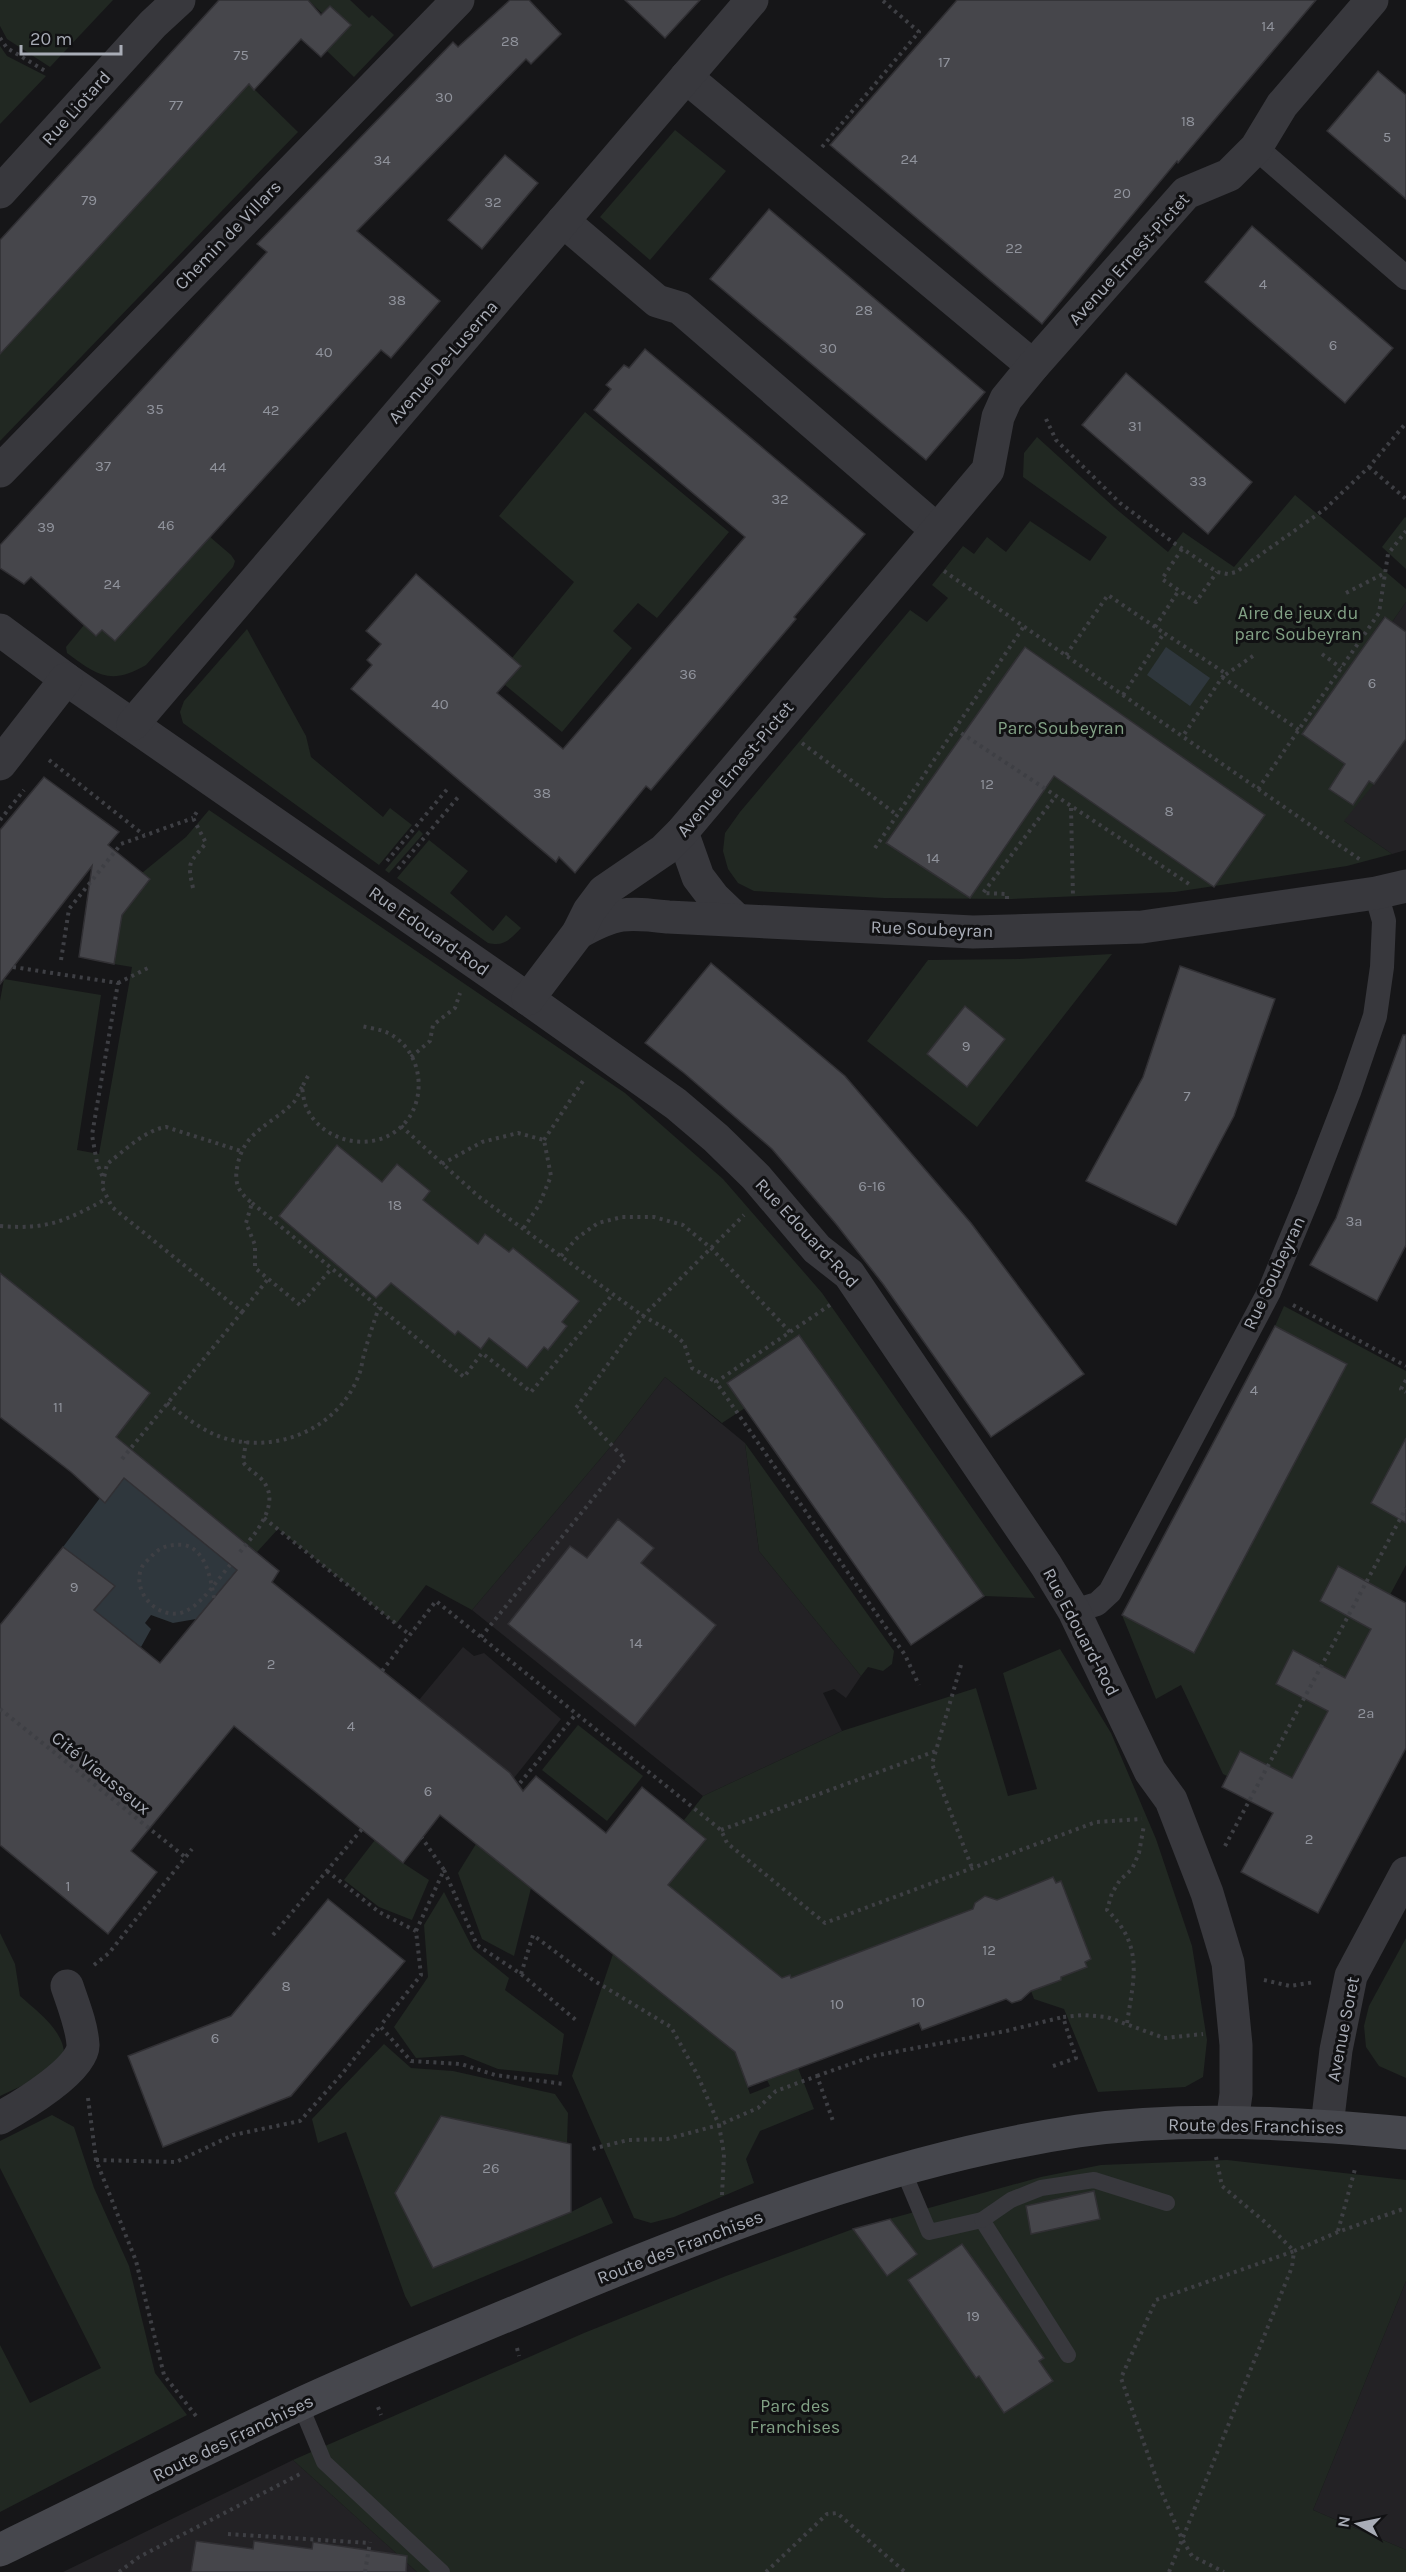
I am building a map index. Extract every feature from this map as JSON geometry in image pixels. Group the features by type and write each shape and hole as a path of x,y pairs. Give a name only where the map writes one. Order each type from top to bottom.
{"main road":[{"name":"Route des Franchises","path":"0,2550 300,2404 637,2261 775,2210 903,2170 997,2146 1080,2131 1185,2122 1327,2126 1406,2133"}],"street":[{"name":"Rue Liotard","path":"0,192 153,24 179,0"},
{"name":"Chemin de Villars","path":"0,471 458,0"},
{"name":"Avenue De-Luserna","path":"133,724 752,0"},
{"name":"Avenue Ernest-Pictet","path":"528,999 578,933 589,911 604,891 664,850 682,832 988,470 998,417 1006,399 1033,366 1186,193 1229,175 1256,148 1282,105 1372,0"},
{"path":"686,77 1033,366"},
{"path":"1256,148 1406,278"},
{"path":"563,221 657,301 680,308 938,530"},
{"name":"Rue Edouard-Rod","path":"0,630 66,679 676,1104 716,1138 756,1177 817,1249 849,1274 1039,1555 1074,1611 1150,1770 1171,1800 1207,1893 1228,1963 1236,2044 1236,2094 1232,2122"},
{"path":"0,764 66,679"},
{"path":"682,832 698,878 714,898 737,920"},
{"name":"Rue Soubeyran","path":"578,933 605,918 631,913 972,932 1142,927 1394,888 1384,921 1382,967 1375,1016 1337,1124 1269,1292 1110,1592 1097,1604 1074,1611"},
{"name":"Avenue Soret","path":"1327,2126 1336,2050 1351,1976 1406,1873"},
{"path":"0,2118 37,2097 80,2058 83,2046 77,2015 67,1986"}],"lane":[{"path":"903,2170 929,2232 982,2220 1011,2200 1041,2188 1094,2180 1167,2203"},
{"path":"982,2220 1068,2355"},
{"path":"300,2404 324,2462 442,2572"}],"path":[{"path":"822,147 919,32 882,0"},
{"path":"0,38 8,48 47,72"},
{"path":"1046,419 1056,440 1120,503 1182,549 1217,572 1228,574 1236,572 1325,509 1369,467 1406,423"},
{"path":"1369,467 1406,499"},
{"path":"1257,789 1379,613 1388,554 1406,531"},
{"path":"1182,549 1162,579 1196,602 1217,572"},
{"path":"939,568 1183,736 1394,888"},
{"path":"1346,593 1386,573"},
{"path":"1155,627 1179,590"},
{"path":"1066,655 1108,595 1225,673 1183,736"},
{"path":"875,848 1024,626"},
{"path":"1123,694 1164,633"},
{"path":"1322,654 1341,668"},
{"path":"1222,677 1253,656"},
{"path":"1222,677 1299,730"},
{"path":"955,729 1071,808 1186,881"},
{"path":"795,738 897,815"},
{"path":"48,760 144,835"},
{"path":"386,862 449,787"},
{"path":"397,870 459,796"},
{"path":"1007,894 983,893 1055,797"},
{"path":"61,960 69,909 121,844 193,818 204,802"},
{"path":"1071,808 1073,902"},
{"path":"0,820 7,812"},
{"path":"193,818 206,843 190,862 193,888"},
{"path":"13,967 118,983 148,968"},
{"path":"103,1178 97,1163 92,1135 118,983"},
{"path":"411,1057 430,1041 433,1025 455,1008 462,988"},
{"path":"302,1087 307,1109 326,1132 352,1143 384,1138 401,1126 415,1106 420,1081 411,1057 401,1042 387,1032 361,1026"},
{"path":"308,1076 294,1102 249,1138 241,1151 236,1182 241,1194 464,1377 482,1353 531,1392 613,1294"},
{"path":"523,1229 539,1205 551,1176 544,1140 586,1076"},
{"path":"401,1126 478,1196 643,1316 670,1331 684,1343 692,1368 716,1382 905,1654 918,1685"},
{"path":"241,1151 174,1129 159,1128 106,1164 102,1186 106,1199 112,1207 242,1312"},
{"path":"442,1164 482,1142 518,1133 544,1140"},
{"path":"0,1226 27,1228 58,1223 106,1199"},
{"path":"252,1203 246,1223 255,1245 255,1268 268,1279 300,1305 332,1268"},
{"path":"481,1637 625,1458 576,1408 643,1316 745,1214"},
{"path":"561,1256 577,1238 598,1223 622,1216 654,1216 683,1225 711,1248 790,1332"},
{"path":"122,1459 268,1279"},
{"path":"1269,1292 1406,1366"},
{"path":"716,1382 835,1301"},
{"path":"167,1403 198,1426 222,1438 256,1443 293,1439 314,1428 339,1408 358,1378 379,1307"},
{"path":"1406,1380 1401,1389 1406,1392"},
{"path":"240,1552 261,1527 269,1493 264,1482 243,1462 246,1441"},
{"path":"1223,1849 1406,1508"},
{"path":"264,1518 410,1635"},
{"path":"214,1598 212,1587 210,1576 203,1560 188,1546 171,1544 154,1553 142,1566 139,1580 143,1594 150,1604 172,1614 184,1612 194,1605 207,1592 213,1586 230,1564"},
{"path":"382,1671 436,1601 721,1830 727,1843 825,1923 1096,1822 1151,1818"},
{"path":"961,1665 932,1764 972,1868"},
{"name":"Cité Vieusseux","path":"0,1709 185,1857"},
{"path":"520,1784 576,1714"},
{"path":"721,1830 936,1751"},
{"path":"1127,2023 1135,1970 1134,1954 1128,1935 1107,1910 1112,1893 1120,1880 1132,1869 1139,1853 1145,1819"},
{"path":"273,1935 362,1829"},
{"path":"422,1839 444,1870 477,1945 522,1974 577,2021"},
{"path":"67,1986 109,1953 192,1849"},
{"path":"96,2160 176,2162 233,2135 300,2121 342,2074 421,1975 416,1930 444,1870"},
{"path":"327,1871 379,1912 416,1930"},
{"path":"522,1974 533,1935 592,1980 671,2027 697,2074 719,2125 724,2154 721,2205"},
{"path":"1228,1963 1270,1983 1290,1986 1351,1976"},
{"path":"592,2149 628,2140 667,2139 719,2125 758,2108 776,2091 873,2056 1006,2031 1063,2017 1084,2015 1107,2018 1127,2023 1164,2038 1212,2033"},
{"path":"1053,2066 1076,2058 1063,2017"},
{"path":"380,2026 411,2061 460,2064 495,2075 564,2084"},
{"path":"80,2058 90,2109 96,2160 136,2261 164,2375 198,2419"},
{"path":"817,2076 833,2121"},
{"path":"1216,2156 1217,2171 1222,2186 1265,2222 1294,2251"},
{"path":"1338,2232 1356,2169"},
{"path":"1224,2572 1192,2556 1182,2539 1159,2486 1121,2378 1156,2300 1406,2208"},
{"path":"1169,2572 1292,2267 1294,2251"},
{"path":"517,2348 519,2355"},
{"path":"378,2407 381,2415"},
{"path":"119,2572 139,2557 324,2462"},
{"path":"766,2572 827,2514 837,2513 905,2572"},
{"path":"228,2534 369,2543"}],"shaded area":[{"path":"1406,602 1406,850 1392,854 1344,821 1302,734 1385,617 1392,622"},
{"path":"1166,647 1210,678 1190,706 1147,675"},
{"path":"665,1377 745,1443 759,1551 861,1676 846,1698 834,1689 823,1693 842,1731 703,1796 472,1610 612,1445"},
{"path":"124,1478 237,1570 196,1619 173,1623 151,1615 145,1623 151,1629 141,1647 116,1628 74,1635 114,1586 63,1547 100,1498 105,1503"},
{"path":"463,1647 474,1656 484,1653 561,1719 514,1778 419,1700"},
{"path":"1406,2281 1406,2550 1313,2510"},
{"path":"293,2460 417,2572 63,2572"}],"green space":[{"path":"0,0 113,0 50,67 7,39 0,26"},
{"path":"308,0 350,0 369,18 372,15 394,35 354,77 327,51 351,25 330,6 322,13"},
{"path":"0,46 7,56 46,76 0,124"},
{"path":"249,84 298,132 0,441 0,354"},
{"path":"675,130 726,171 650,260 600,217"},
{"path":"585,412 729,532 657,618 638,603 613,631 632,648 562,732 505,685 521,666 512,658 574,582 499,516"},
{"name":"Parc Soubeyran","path":"1037,437 1115,508 1168,552 1183,532 1234,567 1295,495 1406,589 1406,602 1392,622 1384,617 1303,734 1374,784 1344,821 1392,854 1347,866 1175,892 1011,899 884,898 754,891 738,883 728,869 723,851 725,833 740,812 910,610 927,622 948,598 932,585 963,546 974,554 987,537 1006,552 1030,521 1090,561 1107,537 1023,477 1024,453"},
{"path":"1406,518 1406,569 1382,547"},
{"path":"210,537 231,555 235,561 233,567 146,665 123,675 104,675 87,667 67,653 66,647 84,625 96,636 102,630 115,641"},
{"path":"247,629 306,736 311,757 383,817 390,808 412,825 379,865 183,723 180,712 184,701"},
{"path":"209,810 625,1093 723,1179 822,1293 1035,1598 984,1596 799,1335 745,1408 722,1423 665,1377 612,1445 472,1610 426,1585 396,1624 278,1529 257,1552 116,1437 150,1393 0,1273 0,1001 4,979 101,995 77,1150 99,1154 132,967 114,964 122,915 150,880 142,873 186,837"},
{"path":"419,830 423,834 389,873 385,870"},
{"path":"429,840 468,871 450,893 493,931 506,915 521,928 510,939 499,944 488,943 397,878"},
{"path":"1112,954 977,1127 867,1041 928,960 1019,959"},
{"path":"1284,1306 1406,1371 1406,1565 1279,1802 1223,1774 1181,1685 1156,1699 1122,1615 1194,1653 1347,1364 1275,1326"},
{"path":"745,1443 894,1651 892,1664 883,1671 868,1667 861,1676 759,1551"},
{"path":"1060,1649 1111,1733 1156,1839 1192,1946 1207,2040 1203,2077 1185,2087 1098,2092 1064,2009 1034,1999 1031,1991 1087,1967 1085,1962 1091,1959 1061,1881 1056,1883 1053,1878 997,1900 983,1897 975,1903 973,1909 793,1986 790,1975 782,1978 668,1885 706,1839 684,1820 703,1796 842,1731 976,1688 1008,1796 1037,1789 1003,1673"},
{"path":"578,1725 643,1776 607,1821 542,1770"},
{"path":"375,1840 403,1863 429,1880 412,1920 379,1907 344,1880"},
{"path":"476,1844 531,1888 514,1956 482,1939 458,1873"},
{"path":"444,1892 473,1949 509,1978 505,1990 564,2034 558,2075 498,2069 463,2055 416,2058 394,2027 428,1977 424,1925"},
{"path":"0,1933 15,1964 20,1996 53,2027 63,2046 64,2056 62,2067 0,2096"},
{"path":"1406,1938 1406,2078 1379,2066 1366,2047 1364,2026 1369,2006"},
{"path":"613,1954 738,2054 737,2057 750,2094 770,2086 767,2080 798,2068 814,2109 760,2131 746,2159 754,2183 674,2217 651,2223 634,2218 572,2076"},
{"path":"384,2044 411,2068 453,2071 555,2094 568,2113 567,2143 441,2116 395,2193 433,2268 571,2212 601,2197 613,2223 411,2307 346,2132 318,2143 312,2119"},
{"path":"52,2115 74,2127 94,2188 129,2266 155,2373 187,2415 0,2512 0,2345 30,2403 101,2368 0,2168 0,2141"},
{"name":"Parc des Franchises","path":"1227,2160 1406,2180 1406,2281 1313,2510 1406,2550 1406,2572 417,2572 293,2460 584,2333 726,2276 853,2229 1041,2177 1101,2165"}],"building":[{"path":"219,0 308,0 321,15 330,6 351,25 321,57 301,39 254,90 249,84 0,354 0,240"},
{"path":"510,0 529,0 561,34 531,64 526,59 357,231 440,301 391,358 381,350 115,641 102,630 96,636 31,577 24,584 0,568 0,545 267,252 257,244 453,42 458,47"},
{"path":"625,0 700,0 665,38"},
{"path":"957,0 1316,0 1178,163 1177,161 1042,324 830,145"},
{"path":"1378,71 1406,95 1406,199 1327,131"},
{"path":"505,155 538,183 482,249 448,220"},
{"path":"769,209 985,392 926,460 710,279"},
{"path":"1252,226 1393,348 1345,403 1205,282"},
{"path":"645,349 865,534 651,790 646,786 575,873 559,857 556,862 351,689 372,665 367,660 381,644 366,631 416,574 521,666 497,693 563,749 745,537 594,410 611,389 606,385 624,365 629,368"},
{"path":"1126,373 1252,482 1208,534 1082,425"},
{"path":"1385,617 1406,632 1406,739 1374,784 1369,781 1353,805 1329,789 1345,764 1302,734"},
{"path":"1025,647 1265,815 1214,887 1054,776 970,898 886,843"},
{"path":"44,777 119,832 108,845 150,879 122,915 114,964 79,957 92,866 0,984 0,830"},
{"path":"711,963 845,1076 971,1223 1084,1374 991,1437 883,1284 836,1224 772,1149 684,1073 645,1043"},
{"path":"1180,966 1275,999 1234,1116 1176,1225 1086,1181 1143,1077"},
{"path":"965,1006 1005,1039 967,1087 927,1054"},
{"path":"1403,1035 1406,1035 1406,1245 1377,1301 1310,1265 1336,1218"},
{"path":"337,1145 382,1182 397,1164 430,1191 423,1200 478,1244 485,1234 509,1252 513,1248 579,1301 562,1322 567,1326 548,1350 544,1347 527,1368 489,1338 481,1349 458,1331 455,1335 391,1283 376,1298 279,1216"},
{"path":"0,1273 150,1393 116,1437 279,1571 272,1582 510,1773 523,1791 536,1776 606,1833 642,1787 706,1839 668,1885 782,1978 790,1975 791,1978 973,1909 975,1903 985,1896 997,1900 1053,1877 1056,1883 1061,1881 1091,1959 1085,1962 1087,1967 1031,1991 1021,2000 1012,2003 1006,1999 922,2030 919,2023 748,2087 735,2052 440,1815 403,1863 234,1726 131,1851 157,1872 108,1934 0,1845 0,1625 63,1547 115,1586 94,1610 160,1663 237,1570 124,1478 105,1503 71,1472 0,1417"},
{"path":"1275,1326 1347,1364 1194,1653 1122,1615"},
{"path":"799,1335 984,1596 911,1645 727,1383"},
{"path":"1406,1438 1406,1523 1371,1503"},
{"path":"618,1519 654,1548 641,1563 716,1625 635,1726 508,1624 570,1546 587,1558"},
{"path":"1338,1566 1406,1603 1406,1748 1318,1913 1241,1872 1273,1813 1222,1787 1240,1751 1292,1778 1328,1711 1276,1684 1293,1650 1345,1678 1371,1629 1320,1601"},
{"path":"328,1899 405,1961 291,2096 163,2147 128,2056 231,2016"},
{"path":"441,2116 571,2144 571,2212 433,2268 395,2193"},
{"path":"1094,2191 1100,2219 1031,2234 1026,2206"},
{"path":"890,2219 917,2254 887,2276 853,2229"},
{"path":"962,2244 1044,2358 1039,2361 1053,2381 1004,2413 979,2376 976,2378 908,2280"},
{"path":"196,2541 253,2549 254,2541 312,2549 313,2542 407,2556 406,2572 191,2572"}],"park label":[{"name":"Aire de jeux du parc Soubeyran","path":"1298,623"}]}
